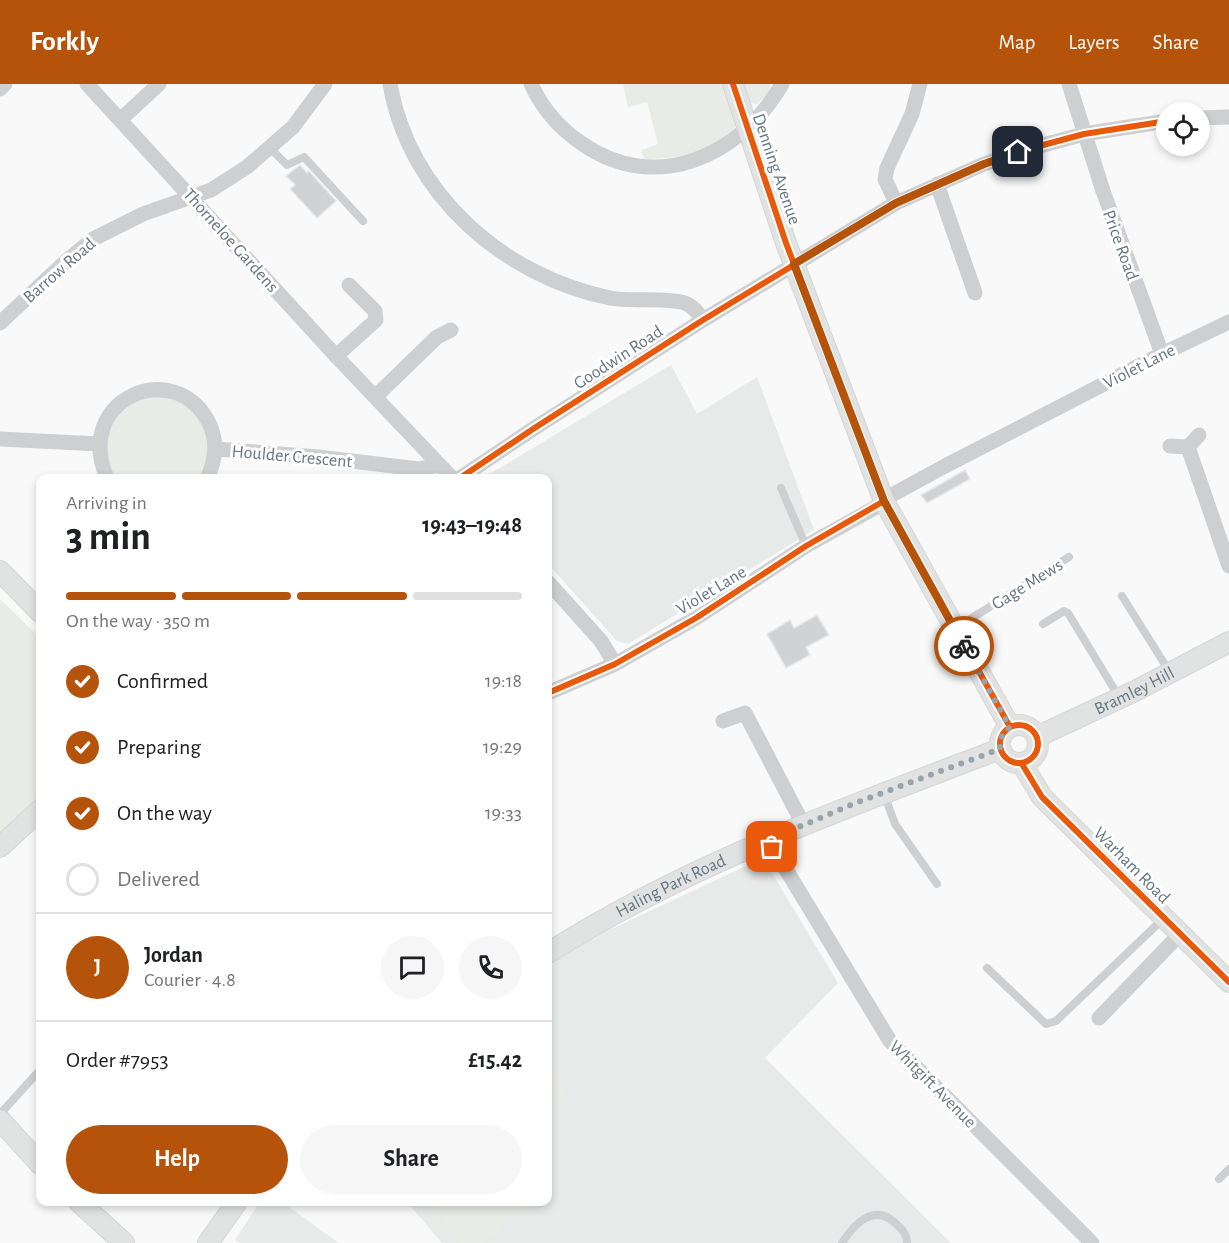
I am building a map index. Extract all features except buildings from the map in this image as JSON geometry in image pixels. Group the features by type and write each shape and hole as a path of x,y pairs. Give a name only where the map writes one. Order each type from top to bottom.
{"main road":[{"name":"Denning Avenue","path":"733,84 794,264"},
{"path":"794,264 884,501 1010,727"},
{"path":"0,571 36,608"},
{"name":"Bramley Hill","path":"1036,734 1043,734 1120,698 1229,642"},
{"path":"1027,726 1036,734 1038,751 1033,758 1022,764 1012,763 1005,758 1000,749 1000,740 1010,727 1027,726"},
{"name":"Haling Park Road","path":"552,950 645,897 803,824 1000,749"},
{"name":"Warham Road","path":"1022,764 1042,797 1229,981"},
{"path":"0,847 36,814"},
{"path":"0,1120 36,1160"},
{"path":"83,1206 124,1243"},
{"path":"208,1243 234,1206"}],"street":[{"path":"0,89 5,84"},
{"name":"Thorneloe Gardens","path":"87,84 336,356 448,474"},
{"path":"120,120 159,84"},
{"name":"Barrow Road","path":"0,323 93,239 143,214 211,190 230,178 270,148 293,127 326,84"},
{"path":"390,84 408,142 429,180 449,206 489,244 539,274 574,288 619,299 681,302 691,306 703,320"},
{"path":"531,84 551,118 595,153 619,163 658,167 681,164 716,151 747,128 769,106 782,84"},
{"path":"896,203 885,179 887,168 912,114 920,84"},
{"name":"Price Road","path":"1069,84 1083,134 1162,354"},
{"path":"1210,118 1229,117"},
{"name":"Goodwin Road","path":"466,474 703,320 896,203 1004,157 1083,134 1156,123"},
{"path":"937,184 975,293"},
{"path":"336,356 376,320 375,311 349,285"},
{"name":"Violet Lane","path":"552,691 615,664 696,618 806,546 945,466 1229,322"},
{"path":"375,397 437,337 451,330"},
{"name":"Houlder Crescent","path":"99,444 103,425 114,408 130,396 149,390 170,391 188,399 203,412 213,429 216,449 209,474"},
{"path":"1188,447 1199,435"},
{"path":"0,439 99,444 101,463 105,474"},
{"path":"1170,446 1188,447"},
{"path":"1188,447 1229,566"},
{"name":"Houlder Crescent","path":"216,449 318,457 419,469 440,465"},
{"path":"552,586 601,641 615,664"},
{"path":"723,721 745,713 803,824"},
{"name":"Whitgift Avenue","path":"768,840 890,1041 1092,1243"},
{"path":"1099,1018 1180,934"}],"lane":[{"path":"270,148 287,165 304,157 363,222"},
{"path":"781,488 806,546"},
{"name":"Gage Mews","path":"954,629 1069,557"},
{"path":"1122,596 1170,674"},
{"path":"1043,624 1064,611 1068,613 1120,698"},
{"path":"883,793 895,824 937,884"},
{"path":"987,968 1046,1024 1056,1021 1165,918"},
{"path":"0,1114 36,1074"},
{"path":"1220,1179 1229,1169"},
{"path":"842,1243 848,1234 864,1220 873,1214 880,1214 892,1220 903,1230 907,1243"}],"shaded area":[{"path":"623,84 724,84 737,125 718,141 696,152 670,158 645,159 642,150 658,144 647,102 628,107"},
{"path":"740,84 771,84 768,93 757,104 747,100"},
{"path":"671,365 697,414 757,377 814,530 628,644 617,641 552,568 552,474 490,474"},
{"path":"163,395 193,410 204,425 208,443 205,462 200,474 112,474 108,469 105,438 110,423 131,401"},
{"path":"0,599 36,634 36,802 0,835"},
{"path":"763,858 838,983 765,1058 951,1243 442,1243 410,1206 552,1206 552,962 607,931"},
{"path":"552,1071 570,1099 552,1110"},
{"path":"257,1206 288,1206 339,1243 240,1243 235,1240"},
{"path":"434,1206 526,1206 497,1225 501,1232 484,1243 459,1243"}],"cycle path":[{"path":"733,84 786,243 884,501 1010,727"},
{"path":"466,474 703,320 896,203 984,164 1032,148 1084,134 1156,123"},
{"path":"552,691 615,664 696,618 806,546 884,501"},
{"path":"1019,725 1033,730 1038,744 1033,758 1019,763 1005,758 1000,744 1005,730 1019,725"},
{"path":"1022,764 1042,797 1229,982"}],"way so far":[{"path":"772,847 768,840 803,824 1000,749 1000,740 1010,727 1008,721 964,646"}],"route":[{"path":"964,646 884,501 794,264 896,203 984,164 1018,152"}]}
